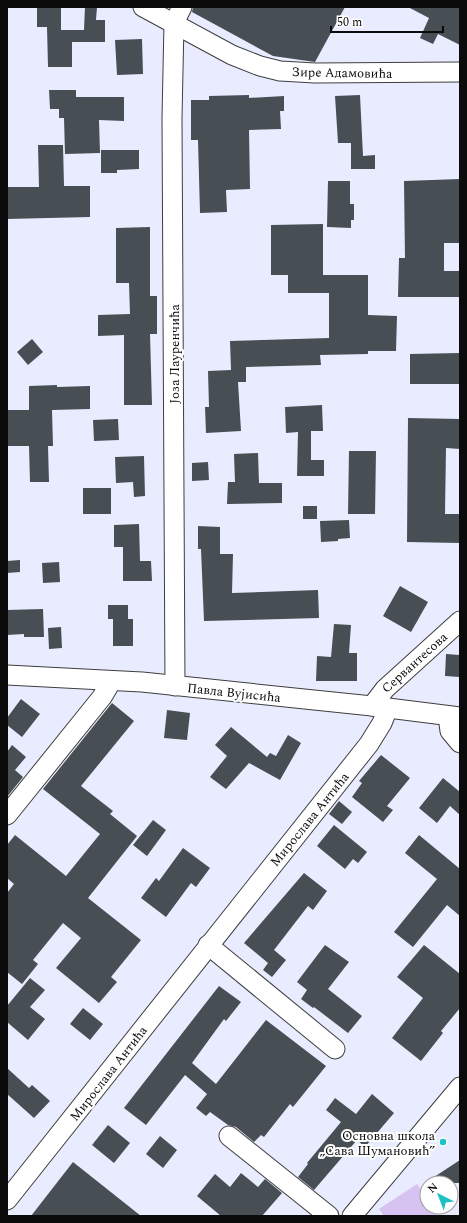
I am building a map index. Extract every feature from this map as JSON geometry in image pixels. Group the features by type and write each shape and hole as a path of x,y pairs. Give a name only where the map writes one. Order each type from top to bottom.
{"street":[{"name":"Зире Адамовића","path":"143,7 178,15 232,55 260,66 280,71 315,73 460,72"},
{"name":"Јоза Лауренчића","path":"175,686 172,118 178,15"},
{"name":"Сервантесова","path":"380,707 385,689 460,621"},
{"name":"Павла Вујисића","path":"7,675 175,686 380,707 454,717"},
{"path":"7,815 102,697 108,688 110,681"},
{"name":"Мирослава Антића","path":"7,1200 369,744 382,723 380,707"},
{"path":"454,717 449,727 453,735 460,743"},
{"path":"208,945 335,1049"},
{"path":"352,1216 460,1087"},
{"path":"229,1136 329,1216"}],"shaded area":[{"path":"417,1184 419,1187 419,1215 438,1216 384,1216 379,1209"}],"building":[{"path":"37,7 61,7 61,30 84,30 85,7 97,7 96,20 105,20 105,42 72,42 72,67 48,67 47,27 37,27"},
{"path":"193,7 345,7 315,62 273,56 192,12"},
{"path":"408,7 460,7 460,45 438,34 433,44 420,38 429,18"},
{"path":"142,39 143,74 117,75 115,40"},
{"path":"49,90 76,90 76,97 124,97 124,121 99,120 100,153 65,154 64,118 59,118 59,109 50,109"},
{"path":"249,95 249,98 284,96 284,111 280,111 281,129 249,130 250,189 226,190 227,212 200,213 198,140 191,140 191,100 209,100 209,96"},
{"path":"360,95 363,156 375,155 375,169 351,169 351,143 338,143 335,96"},
{"path":"38,145 63,145 64,186 90,186 90,217 7,219 7,187 39,187"},
{"path":"101,150 139,150 139,169 117,170 117,173 101,173"},
{"path":"460,179 460,243 444,243 444,271 460,271 460,297 398,297 399,258 405,258 404,181"},
{"path":"328,181 350,181 350,204 354,204 354,220 351,220 351,228 327,227"},
{"path":"323,224 323,275 368,275 368,315 397,316 396,351 368,351 368,354 320,355 321,365 246,367 246,382 238,382 241,431 206,433 205,407 209,407 208,371 231,370 230,341 329,338 329,293 288,293 288,275 271,275 271,225"},
{"path":"150,227 150,296 157,296 157,334 150,334 152,405 124,405 124,335 98,336 98,315 130,314 129,283 116,283 116,228"},
{"path":"32,339 43,352 28,365 17,352"},
{"path":"460,353 460,384 410,384 410,354"},
{"path":"57,385 57,387 90,386 90,409 52,410 53,446 48,446 49,482 30,482 29,446 7,446 7,410 29,410 29,386"},
{"path":"322,405 323,431 311,431 311,460 324,460 324,476 297,476 298,432 286,433 285,407"},
{"path":"408,418 460,419 460,449 446,448 445,514 460,514 460,543 407,542"},
{"path":"118,419 119,440 94,441 93,420"},
{"path":"349,451 376,451 375,514 348,514"},
{"path":"258,453 259,483 282,483 282,503 227,504 228,482 235,482 234,454"},
{"path":"144,456 145,496 134,497 133,482 116,483 115,457"},
{"path":"208,462 209,480 192,481 192,463"},
{"path":"83,488 111,488 111,514 83,514"},
{"path":"303,506 317,506 317,519 303,519"},
{"path":"349,520 350,538 338,539 338,541 321,542 320,521"},
{"path":"139,524 140,561 151,561 152,581 123,581 123,547 114,547 114,525"},
{"path":"198,526 220,527 220,554 233,554 232,593 318,590 319,618 204,621 201,549 198,549"},
{"path":"20,560 20,572 7,573 7,561"},
{"path":"59,562 60,582 43,583 42,563"},
{"path":"400,586 428,602 411,632 383,616"},
{"path":"108,605 128,605 128,619 133,619 133,646 113,646 113,619 108,619"},
{"path":"43,609 44,637 24,637 24,634 7,635 7,610"},
{"path":"334,624 351,625 349,653 357,653 357,681 316,681 317,656 331,657"},
{"path":"61,627 62,648 49,649 48,628"},
{"path":"446,654 460,655 460,677 445,676"},
{"path":"21,699 40,714 22,737 7,725 7,718"},
{"path":"112,703 134,721 81,786 113,811 110,814 137,836 88,898 141,940 111,977 117,982 99,1003 56,968 81,938 63,923 33,960 38,964 22,984 7,972 7,893 14,884 7,878 7,845 15,835 66,876 100,834 43,789"},
{"path":"167,710 190,713 187,740 164,738"},
{"path":"231,727 267,757 270,753 276,756 288,735 301,743 280,780 249,763 226,789 210,777 227,756 215,745"},
{"path":"12,745 26,757 15,770 23,777 7,797 7,752"},
{"path":"381,755 410,778 387,806 393,810 383,822 352,797 362,783 359,781"},
{"path":"443,778 460,792 460,815 450,806 437,823 419,808"},
{"path":"339,801 352,812 342,824 329,814"},
{"path":"153,820 166,830 147,856 133,845"},
{"path":"334,825 367,852 358,863 353,859 345,869 317,846"},
{"path":"419,835 460,869 460,916 447,905 413,947 394,932 437,879 405,853"},
{"path":"183,848 210,868 196,887 191,883 166,917 141,898 156,878 159,881"},
{"path":"304,873 327,891 313,910 308,906 274,950 286,960 272,977 263,970 268,963 244,943"},
{"path":"325,945 349,962 328,989 362,1016 348,1033 301,999 307,990 297,982"},
{"path":"424,945 460,974 460,1008 441,1031 443,1033 421,1061 392,1038 423,998 397,977"},
{"path":"30,978 45,990 30,1007 45,1019 28,1040 7,1022 7,1006"},
{"path":"219,986 241,1002 226,1021 224,1019 192,1063 216,1084 266,1020 326,1066 293,1107 290,1104 264,1137 261,1135 254,1142 236,1127 228,1125 210,1112 206,1116 196,1108 207,1094 185,1075 146,1125 124,1108"},
{"path":"83,1008 103,1024 90,1040 70,1024"},
{"path":"7,1068 29,1088 32,1085 50,1101 34,1118 7,1094"},
{"path":"372,1094 394,1113 365,1147 357,1140 314,1190 298,1177 308,1164 307,1163 341,1122 326,1110 335,1098 356,1114"},
{"path":"108,1125 130,1143 114,1163 92,1145"},
{"path":"160,1136 177,1150 163,1168 146,1154"},
{"path":"460,1160 460,1183 459,1175 437,1175"},
{"path":"73,1162 141,1216 31,1216"},
{"path":"241,1173 258,1187 265,1179 282,1193 262,1216 221,1216 197,1196 215,1174 230,1187"}],"place":[{"name":"Основна школа „Сава Шумановић”","path":"443,1142"}]}
